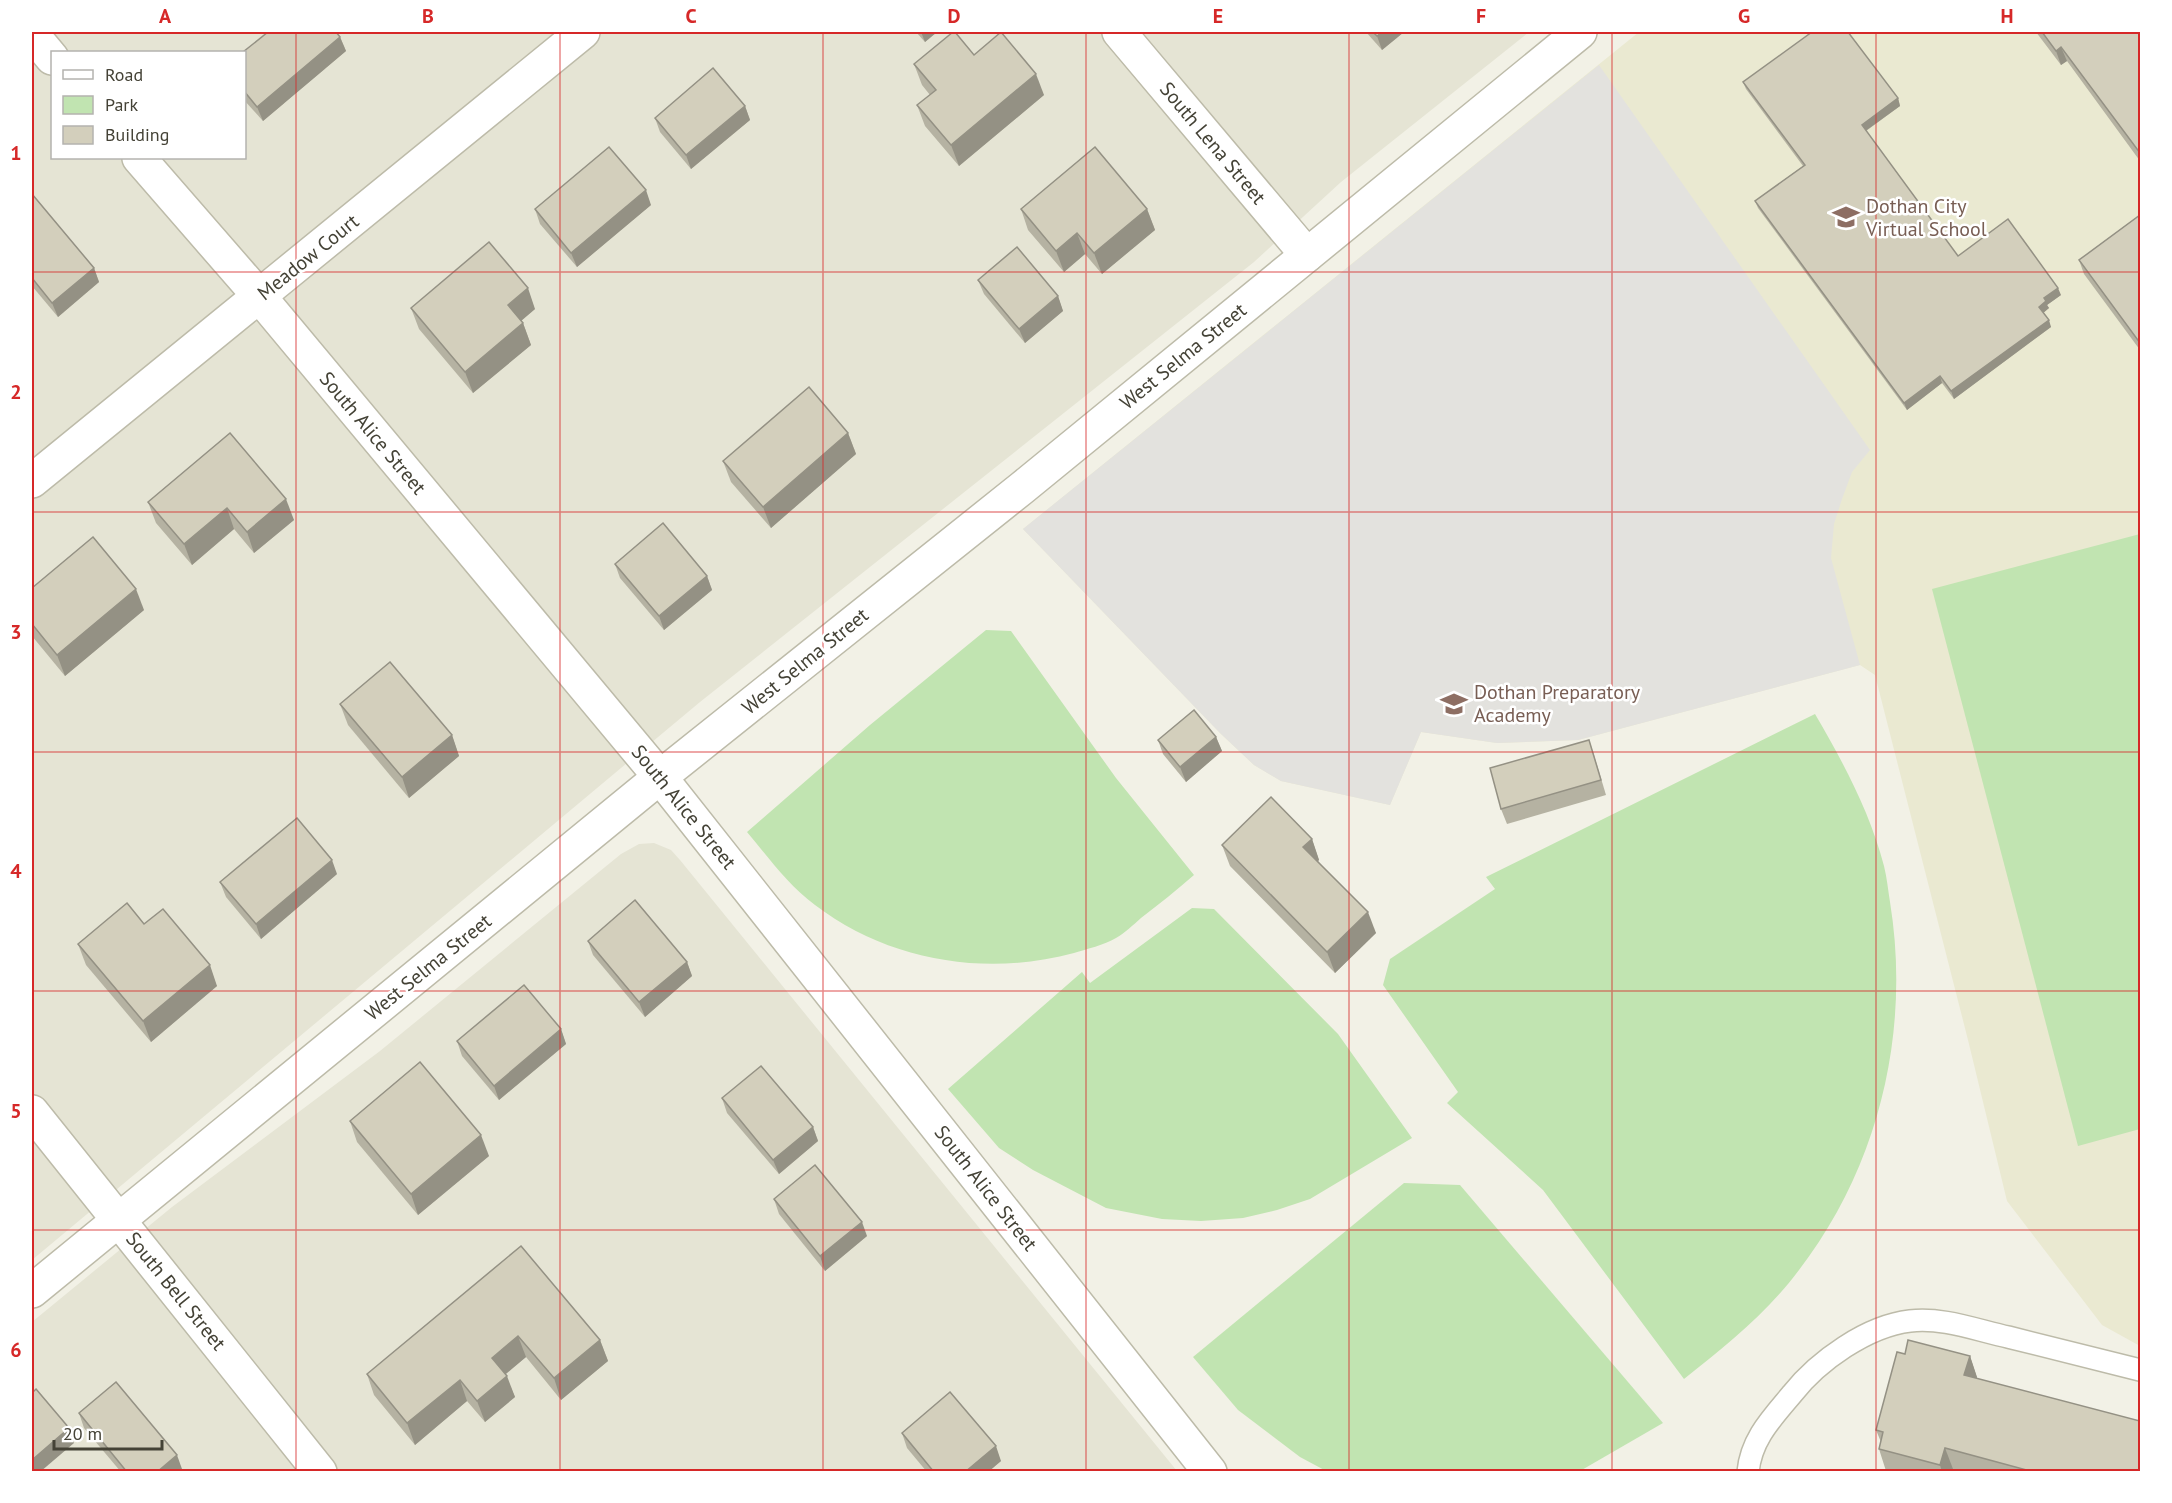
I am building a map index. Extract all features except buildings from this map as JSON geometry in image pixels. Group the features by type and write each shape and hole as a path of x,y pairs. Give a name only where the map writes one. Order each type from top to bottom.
{"street":[{"name":"Meadow Court","path":"32,481 583,32"},
{"name":"South Lena Street","path":"1119,32 1307,255"},
{"name":"West Selma Street","path":"32,1292 660,777 1031,480 1580,32"},
{"name":"South Alice Street","path":"140,159 259,296 660,777 1210,1472"},
{"name":"South Bell Street","path":"32,1112 320,1472"}],"lane":[{"path":"1748,1472 1749,1458 1760,1433 1803,1380 1828,1359 1864,1336 1908,1321 1933,1320 1964,1326 2140,1370"}],"shaded area":[{"path":"32,32 1529,32 1341,182 1254,262 700,702 32,1260"},
{"name":"Dothan Preparatory Academy","path":"1639,32 2140,32 2140,1346 2102,1325 2007,1201 1875,675 1860,665 1578,740 1497,743 1421,732 1390,805 1281,781 1254,765 1220,733 1023,529"},
{"path":"1599,65 1870,450 1852,472 1842,499 1834,524 1831,558 1860,665 1578,740 1497,743 1421,732 1390,805 1281,781 1254,765 1220,733 1023,529"},
{"path":"654,843 671,850 680,860 1177,1471 32,1472 32,1322 172,1207 380,1051 621,854 639,844"}],"green space":[{"path":"2140,534 2140,1129 2078,1146 1932,589"},
{"path":"986,630 1011,631 1116,778 1194,875 1123,934 1101,945 1041,960 1007,964 939,959 906,951 874,940 843,924 815,905 787,880 747,832 870,725"},
{"path":"1815,714 1863,807 1884,866 1895,951 1896,999 1892,1048 1882,1095 1868,1142 1850,1187 1827,1230 1799,1270 1760,1315 1684,1379 1543,1190 1447,1103 1458,1092 1383,985 1390,959 1495,889 1486,877"},
{"path":"1192,908 1214,909 1338,1034 1412,1138 1310,1199 1243,1218 1201,1221 1162,1219 1106,1208 1033,1170 999,1148 948,1089 1082,972 1090,983"},
{"path":"1404,1183 1460,1185 1663,1423 1580,1471 1328,1472 1300,1457 1238,1410 1193,1357"}],"place":[{"name":"Dothan City Virtual School","path":"1846,217"},
{"name":"Dothan Preparatory Academy","path":"1454,704"}]}
